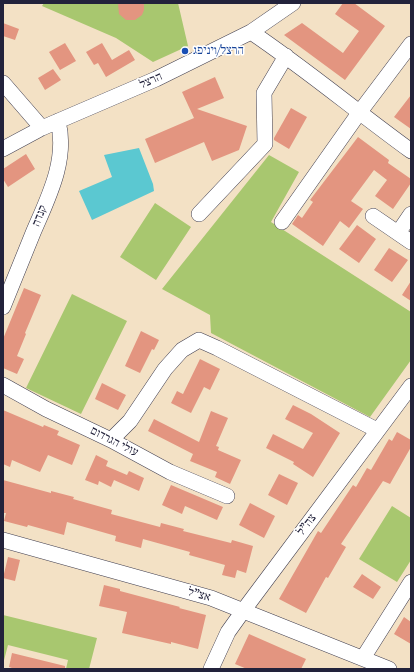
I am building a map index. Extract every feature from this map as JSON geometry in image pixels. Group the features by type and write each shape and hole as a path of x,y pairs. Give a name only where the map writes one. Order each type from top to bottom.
{"street":[{"name":"הרצל","path":"3,149 42,128 156,79 251,32 293,3"},
{"path":"251,32 286,56 359,113 411,151"},
{"path":"282,222 359,113 411,44"},
{"path":"199,214 265,144 264,93 286,56"},
{"path":"3,83 42,128"},
{"name":"קנדה","path":"3,307 53,185 60,155 61,133 58,121"},
{"path":"398,232 411,214"},
{"path":"374,216 411,242"},
{"path":"111,440 130,421 165,369 182,350 199,340 377,430"},
{"name":"עולי הגרדום","path":"3,385 46,409 111,440 170,472 227,496"},
{"name":"צה\"ל","path":"211,669 228,632 243,610 411,386"},
{"name":"אצ\"ל","path":"3,540 211,598 389,669"},
{"path":"363,658 411,582"}],"green space":[{"path":"44,3 178,3 188,46 153,62 116,38 42,6"},
{"path":"269,155 299,172 271,222 411,312 411,360 370,417 211,333 210,315 162,289"},
{"path":"155,203 191,227 156,280 120,257"},
{"path":"72,294 127,321 81,414 26,388"},
{"path":"392,506 411,518 411,560 397,582 359,559"},
{"path":"3,615 97,638 89,669 66,669 68,660 8,645 3,664"}],"water":[{"path":"139,148 153,184 154,191 92,220 79,191 112,177 104,155"}],"building":[{"path":"118,3 144,3 144,10 142,15 135,20 126,20 119,14"},
{"path":"343,3 354,3 385,26 345,80 284,35 302,23 343,53 359,31 335,14"},
{"path":"3,23 19,29 15,40 3,36"},
{"path":"65,43 76,61 60,70 49,52"},
{"path":"102,43 112,60 129,50 135,60 106,77 98,63 94,65 86,52"},
{"path":"53,69 61,80 45,90 38,78"},
{"path":"215,77 224,98 197,109 247,126 239,150 212,161 204,142 155,163 145,139 194,118 182,92"},
{"path":"411,95 411,129 394,117"},
{"path":"291,108 307,117 289,149 274,140 274,138"},
{"path":"358,137 389,160 388,163 411,179 411,183 393,209 375,196 387,180 374,170 351,201 363,209 349,228 340,221 323,246 292,224 298,215 302,218 313,202 310,200"},
{"path":"26,154 35,169 8,187 3,179 3,169"},
{"path":"357,225 376,239 359,263 339,249"},
{"path":"389,248 408,260 392,282 374,270"},
{"path":"411,281 411,301 402,295"},
{"path":"24,288 41,295 17,356 24,359 17,374 3,368 3,339"},
{"path":"141,331 159,340 154,350 152,349 140,373 125,366"},
{"path":"200,359 220,369 210,390 204,387 191,413 171,403 177,391 183,394"},
{"path":"102,383 126,395 118,410 95,399"},
{"path":"293,405 311,414 340,433 313,477 293,464 294,462 266,448 273,434 303,449 313,433 285,419"},
{"path":"3,410 43,427 44,425 59,431 57,435 80,445 72,465 48,455 40,472 12,460 10,467 3,464"},
{"path":"211,411 228,418 216,446 219,447 218,450 241,460 230,484 215,477 217,472 190,461 193,454 148,431 154,419 199,442"},
{"path":"397,432 411,440 411,447 390,484 383,481 341,544 346,547 328,578 326,577 306,613 279,599 318,531 321,533 353,485 356,487 367,468 371,470 389,439 392,441"},
{"path":"96,455 108,461 106,466 127,475 129,471 144,478 139,491 114,480 111,487 99,481 98,485 85,480"},
{"path":"279,474 298,483 287,505 268,495"},
{"path":"3,480 51,493 51,491 74,497 73,499 112,510 111,514 160,527 161,523 184,529 183,531 231,543 232,540 253,546 246,573 237,570 235,578 222,575 225,565 189,555 190,552 143,539 141,548 115,541 116,536 67,522 64,535 28,525 27,527 4,521 6,513 3,513"},
{"path":"171,485 223,507 217,520 185,506 182,514 162,505"},
{"path":"250,503 275,516 264,538 239,525"},
{"path":"8,557 20,560 15,581 3,578"},
{"path":"362,574 381,587 373,599 353,587"},
{"path":"104,585 120,589 120,591 206,615 198,649 171,642 171,644 122,633 127,612 99,606"},
{"path":"404,617 411,622 411,644 394,634"},
{"path":"249,634 306,659 301,669 247,669 235,664"},
{"path":"12,653 65,666 65,669 15,669 9,667"}],"place":[{"name":"הרצל/ויניפג","path":"185,51"}]}
